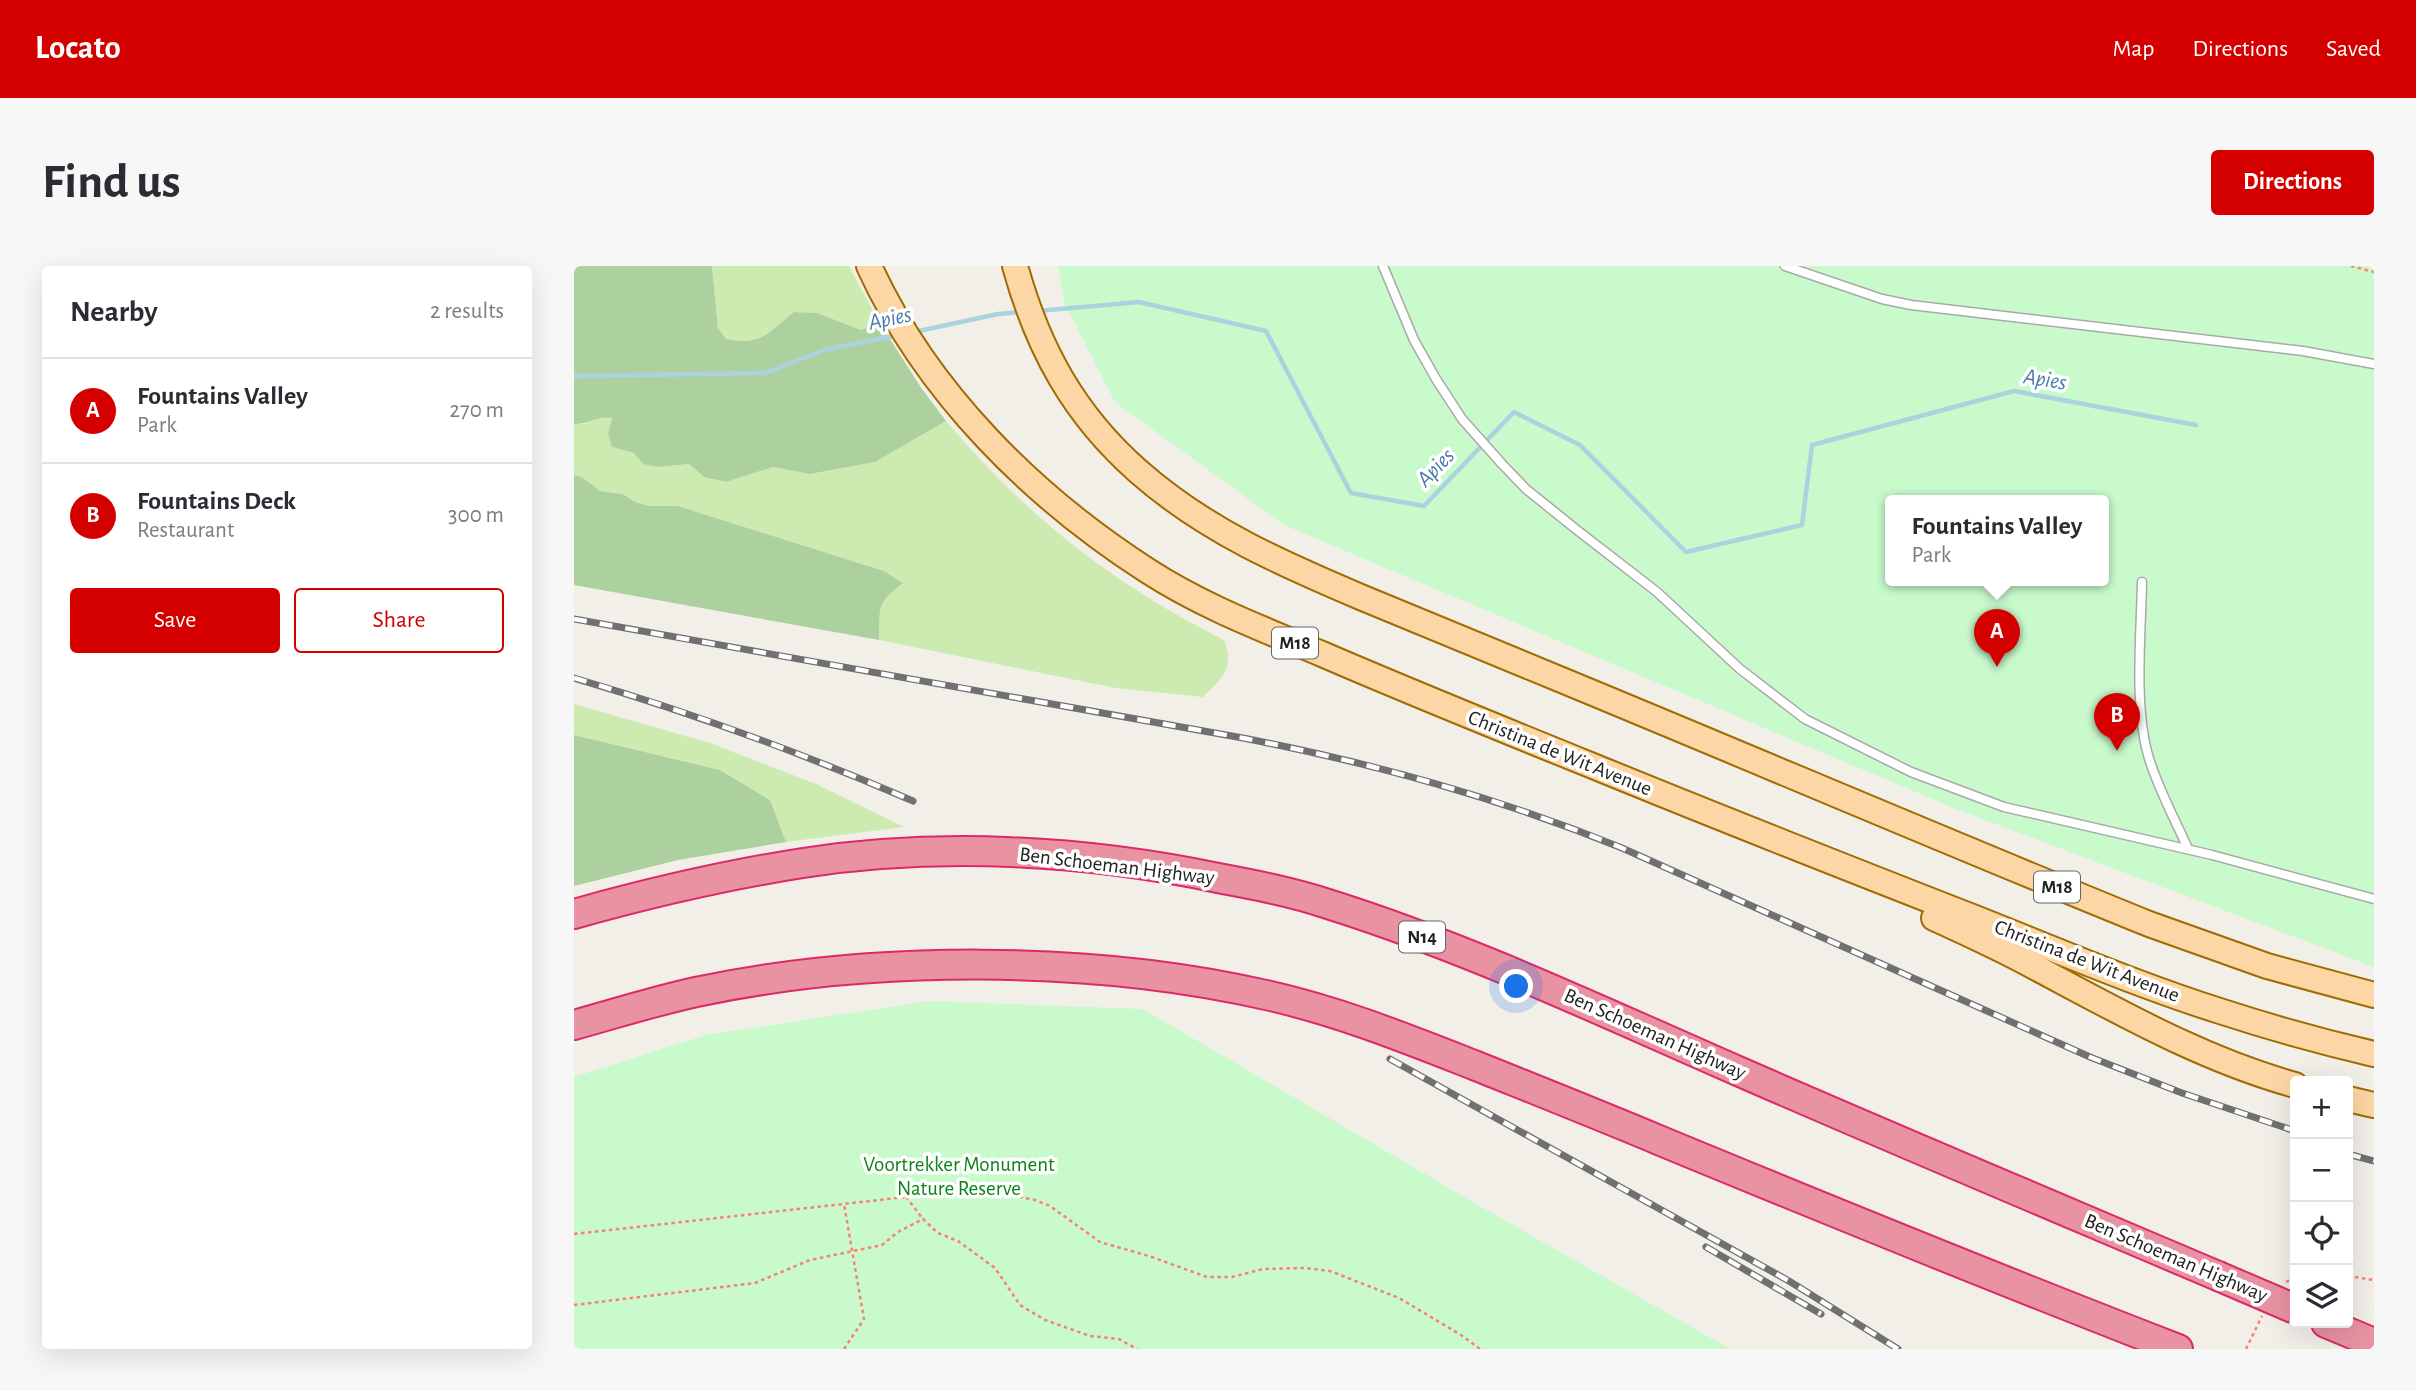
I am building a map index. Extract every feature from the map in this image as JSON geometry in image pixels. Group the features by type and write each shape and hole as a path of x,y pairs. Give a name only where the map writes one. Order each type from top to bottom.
{"highway":[{"name":"Ben Schoeman Highway","path":"574,915 698,883 804,863 964,851 1097,859 1176,869 1262,887 1325,903 1479,959 1914,1148 2290,1307"},
{"path":"574,1025 696,992 770,979 919,967 1002,965 1110,971 1195,982 1264,995 1318,1008 1390,1032 1614,1121 1942,1258 2178,1349"},
{"path":"2338,1328 2374,1343"}],"main road":[{"name":"Christina de Wit Avenue","path":"869,266 925,361 968,416 1016,468 1094,533 1151,573 1202,601 1270,632 1731,822 2148,986 2268,1026 2374,1054"},
{"name":"M18","path":"1015,266 1038,337 1053,368 1102,436 1138,472 1201,521 1294,569 2149,924 2267,966 2374,995"},
{"path":"1731,822 2016,957 2106,1006 2178,1040 2228,1062 2290,1082"},
{"path":"2353,1100 2374,1105"}],"lane":[{"path":"1383,266 1414,340 1436,379 1462,419 1502,464 1527,489 1657,592 1740,668 1805,719 1873,754 1962,792 2036,816 2188,849 2374,899"},
{"path":"1785,266 1882,299 1911,305 2303,351 2374,364"},
{"path":"2142,582 2140,682 2148,754 2188,849"}],"path":[{"path":"2351,266 2374,272"},
{"path":"574,1234 906,1197 990,1191 1019,1196 1050,1206 1100,1242 1207,1277 1231,1278 1264,1269 1305,1268 1331,1271 1399,1298 1480,1349"},
{"path":"906,1197 938,1233 958,1241 995,1268 1020,1305 1045,1320 1090,1336 1119,1339 1137,1349"},
{"path":"844,1204 864,1319 844,1349"},
{"path":"574,1305 755,1283 810,1260 882,1245 898,1232 923,1219"},
{"path":"2353,1277 2374,1280"}],"green space":[{"path":"574,266 712,266 718,328 726,339 757,339 794,312 817,313 861,330 879,322 946,421 875,462 810,474 773,467 726,482 704,477 689,464 658,467 643,464 634,453 612,447 608,434 612,418 574,424"},
{"path":"712,266 849,266 879,322 861,330 817,313 794,312 757,339 726,339 718,328"},
{"path":"1058,266 2374,266 2374,967 1956,809 1284,525 1115,402 1064,302"},
{"path":"604,416 612,418 608,434 612,447 634,453 658,467 689,464 704,477 726,482 773,467 810,474 875,462 946,421 1008,487 1073,545 1145,596 1224,640 1228,658 1225,672 1203,697 1115,688 879,640 881,607 902,583 884,571 678,506 649,506 635,502 623,494 600,491 582,477 574,475 574,424 583,424"},
{"path":"574,475 582,477 600,491 623,494 635,502 649,506 678,506 884,571 903,583 888,596 881,607 879,640 574,585"},
{"path":"574,704 710,743 816,784 904,827 786,842 770,800 720,770 574,735"},
{"path":"574,735 720,770 770,800 786,842 678,860 574,886"},
{"name":"Voortrekker Monument Nature Reserve","path":"929,1001 1143,1009 1730,1349 574,1349 574,1077 706,1035"}],"waterway":[{"name":"Apies","path":"1038,311 1139,302 1266,331 1351,493 1424,506 1514,412 1580,445 1686,552 1802,525 1812,445 2014,391 2196,425"},
{"name":"Apies","path":"914,332 998,314 1022,312"},
{"name":"Apies","path":"574,376 765,373 824,350 899,335"}],"railway":[{"path":"574,619 1243,738 1341,759 1435,784 1528,813 1622,848 2090,1057 2182,1093 2290,1129"},
{"path":"574,678 745,734 913,801"},
{"path":"1390,1059 1789,1281 1898,1349"},
{"path":"2353,1155 2374,1161"},
{"path":"1706,1247 1821,1314"}],"place":[{"name":"Fountains Valley","path":"1997,667"},
{"name":"Fountains Deck","path":"2117,751"}]}
